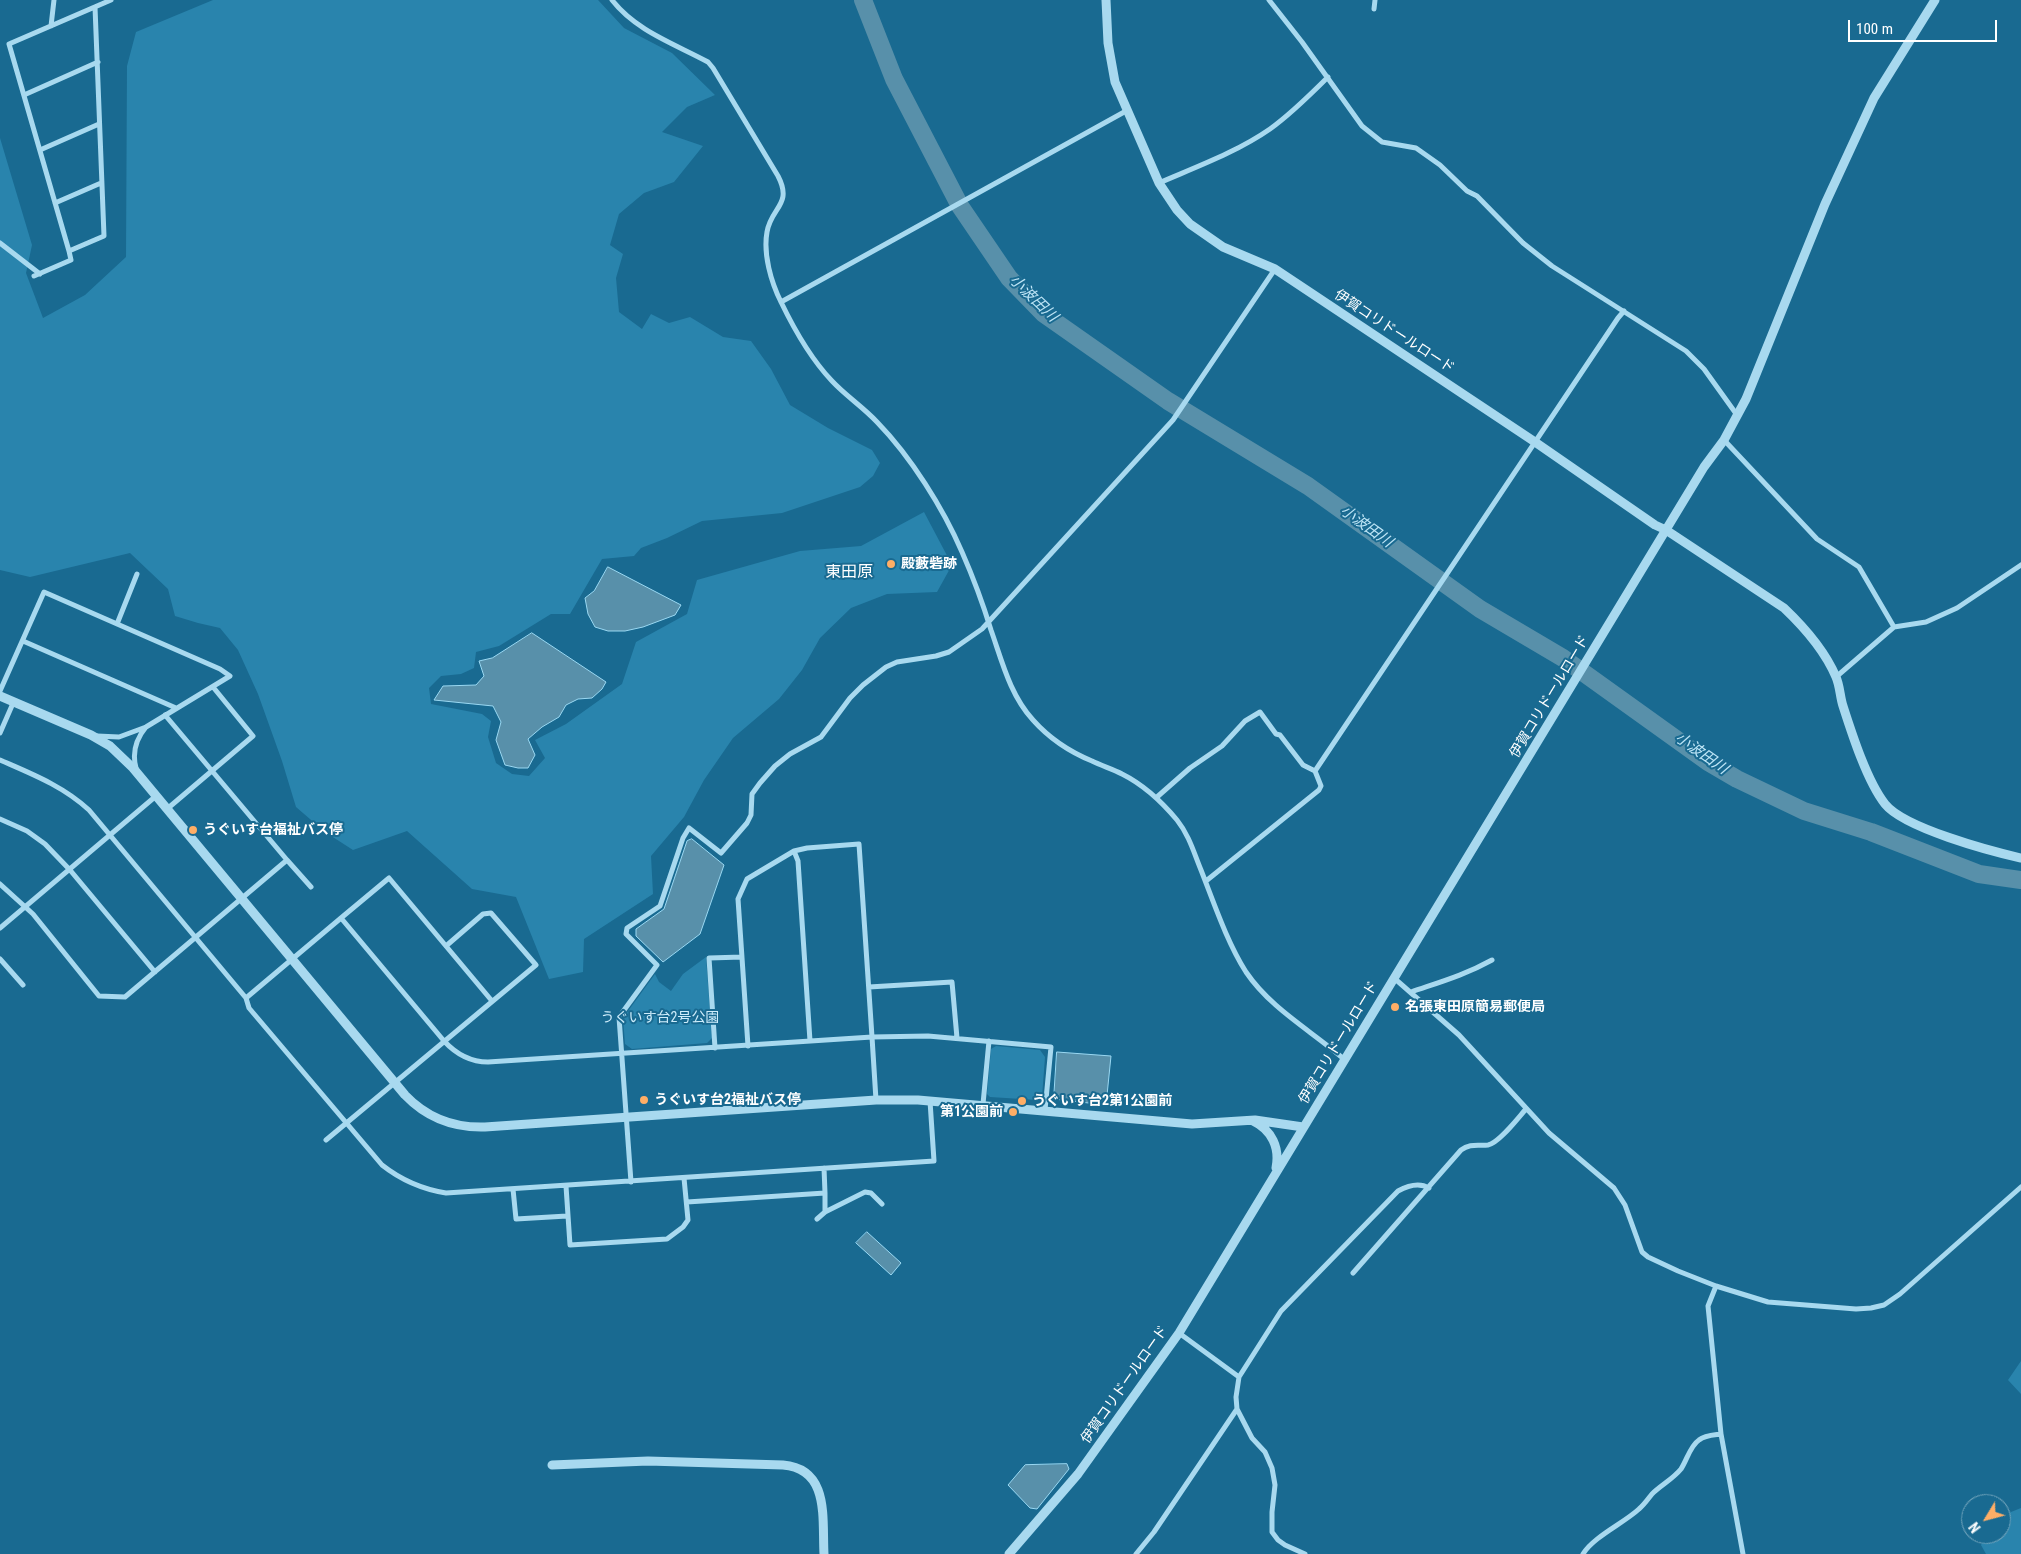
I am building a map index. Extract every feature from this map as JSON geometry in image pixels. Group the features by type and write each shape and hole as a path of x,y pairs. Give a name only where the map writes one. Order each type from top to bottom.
{"street":[{"path":"51,26 54,0"},
{"path":"34,276 71,260 70,251 9,44 111,0"},
{"path":"612,0 620,10 634,21 664,40 708,62 714,68 778,176 783,185 784,199 766,233 767,255 774,287 813,357 829,378 876,421 893,440 943,514 962,552 1008,680 1019,701 1033,721 1059,743 1077,755 1120,772 1156,798 1184,829 1239,959 1258,988 1279,1008 1324,1041 1346,1060"},
{"name":"伊賀コリドールロード","path":"1009,1554 1078,1474 1179,1333 1666,530 1655,525 1535,442 1275,269 1223,247 1202,233 1177,210 1159,183 1126,112 1115,82 1110,60 1106,0"},
{"path":"1269,0 1328,77 1362,126 1382,142 1416,148 1440,165 1467,191 1477,196 1523,243 1542,259 1585,289 1686,350 1704,370 1738,416"},
{"path":"1374,9 1375,0"},
{"path":"1934,0 1874,98 1825,204 1738,416 1724,440 1704,467 1666,530 1784,608 1799,622 1836,677 1843,706 1859,750 1874,786 1886,805 1905,820 1996,853 2021,858"},
{"path":"70,251 104,236 95,7"},
{"path":"24,94 98,62"},
{"path":"1159,183 1236,148 1270,129 1328,77"},
{"path":"781,302 1126,112"},
{"path":"40,150 99,124"},
{"path":"55,203 101,183"},
{"path":"0,243 40,274"},
{"path":"631,1182 619,1017 657,965 626,934 626,928 660,906 683,838 689,828 721,852 747,823 751,815 752,794 760,783 775,766 790,754 821,738 858,689 891,664 949,652 982,629 1173,420 1275,269"},
{"path":"1314,771 1618,318 1624,312"},
{"path":"1724,440 1817,539 1859,567 1894,627"},
{"path":"1836,677 1894,627 1926,622 1957,608 2021,565"},
{"path":"117,624 137,574"},
{"path":"0,691 44,592 220,669 230,676 146,727 119,737 110,738 91,735"},
{"path":"23,641 176,708"},
{"path":"167,809 253,736 213,687"},
{"path":"0,696 91,735 115,750 138,774 394,1083 418,1107 442,1120 466,1127 485,1127 876,1100 930,1100 1192,1124 1262,1120 1303,1127"},
{"path":"0,733 14,701"},
{"path":"1156,798 1190,768 1222,746 1244,721 1260,712 1303,765 1314,771 1321,786 1319,790 1206,882"},
{"path":"165,715 311,887"},
{"path":"138,774 134,763 136,748 140,734 146,727"},
{"path":"0,760 62,789 89,810 246,998 250,1008 382,1165 399,1178 413,1185 446,1193 934,1161 930,1100"},
{"path":"0,928 156,796"},
{"path":"0,819 27,831 46,844 155,972"},
{"path":"748,1046 738,898 747,878 794,851 807,848 859,844 876,1100"},
{"path":"794,851 798,861 810,1041"},
{"path":"0,884 26,906 99,996 125,996 287,860"},
{"path":"246,998 389,878 492,1001"},
{"path":"326,1140 536,965 495,915 491,913 483,914 446,946"},
{"path":"341,918 444,1041 463,1056 481,1062 872,1037 957,1038 1051,1046 1045,1110"},
{"path":"715,1048 709,958 742,957"},
{"path":"0,959 2,966 23,985"},
{"path":"1411,992 1456,978 1492,960"},
{"path":"1394,978 1460,1035 1526,1110 1549,1133 1620,1195 1642,1252 1656,1262 1716,1286 1768,1302 1856,1309 1884,1305 1900,1294 2021,1187"},
{"path":"869,987 952,982 957,1038"},
{"path":"983,1104 989,1041"},
{"path":"1353,1273 1461,1150 1470,1145 1489,1145 1526,1110"},
{"path":"1247,1120 1259,1124 1275,1142 1278,1156 1275,1173"},
{"path":"824,1168 825,1212"},
{"path":"566,1186 570,1245 667,1239 683,1227 688,1220 684,1178"},
{"path":"1305,1554 1285,1545 1272,1532 1275,1485 1272,1468 1265,1452 1252,1438 1237,1409 1236,1397 1239,1377 1281,1311 1398,1192 1414,1185 1423,1185 1429,1188"},
{"path":"513,1189 516,1219 567,1216"},
{"path":"817,1219 825,1212 866,1192 871,1193 882,1204"},
{"path":"687,1202 825,1193"},
{"path":"1716,1286 1708,1306 1721,1434 1742,1553"},
{"path":"1179,1333 1239,1377"},
{"path":"1136,1554 1154,1532 1237,1409"},
{"path":"1583,1554 1586,1548 1639,1509 1673,1477 1681,1468 1697,1442 1705,1437 1721,1434"},
{"path":"552,1465 658,1462 782,1464 797,1466 810,1475 820,1495 824,1554"}],"green space":[{"path":"213,0 598,0 624,28 672,53 715,95 687,107 662,132 703,146 674,182 644,193 619,214 610,245 623,254 616,278 619,312 642,329 651,314 669,323 690,317 723,337 751,341 771,369 790,405 828,428 872,450 880,463 873,476 860,487 782,513 702,521 641,548 634,556 602,559 570,614 551,614 499,646 476,652 474,668 461,674 441,676 429,688 431,704 482,714 491,721 488,737 496,763 512,774 529,776 545,758 535,740 566,724 622,684 636,642 687,614 697,580 800,551 861,546 924,512 952,565 937,592 887,594 851,608 820,638 802,670 779,699 733,738 704,780 684,817 651,856 653,894 584,939 583,972 549,979 516,897 472,889 407,831 353,850 325,832 296,807 258,694 238,650 220,628 175,616 168,589 130,553 30,577 0,570 0,138 32,245 26,273 43,318 85,295 126,257 127,66 136,32"},
{"name":"うぐいす台2号公園","path":"706,957 712,1038 707,1043 632,1049 625,1044 623,1018 655,974 659,982 671,991 683,974"},
{"path":"996,1046 1040,1050 1045,1057 1042,1097 1037,1100 990,1097 987,1094 991,1049"},
{"path":"2021,1361 2021,1394 2008,1380"},
{"path":"2021,1508 2021,1554 1986,1554 1981,1544 2011,1544 2011,1512"}],"shaded area":[{"path":"608,567 681,605 675,615 643,627 625,631 608,631 595,627 588,614 585,598 594,591"},
{"path":"532,633 606,682 602,689 592,698 578,699 566,705 559,717 542,727 528,739 535,755 528,768 518,768 505,765 496,740 501,722 493,706 434,700 443,686 476,685 484,676 479,661 492,658"},
{"path":"692,839 724,865 700,934 663,962 636,936 636,929 664,909 687,841"},
{"path":"1057,1052 1111,1056 1106,1105 1054,1099"},
{"path":"867,1232 901,1263 891,1275 856,1243"},
{"path":"1067,1464 1069,1469 1037,1509 1030,1508 1008,1485 1025,1465"}],"waterway":[{"name":"小波田川","path":"863,0 894,79 960,206 1009,278 1044,314 1168,401 1308,486 1480,609 1563,658 1708,762 1737,779 1804,811 1871,832 1979,874 2021,880"}],"place":[{"name":"殿藪砦跡","path":"891,564"},
{"name":"うぐいす台福祉バス停","path":"193,830"},
{"name":"名張東田原簡易郵便局","path":"1395,1007"},
{"name":"うぐいす台2福祉バス停","path":"644,1100"},
{"name":"うぐいす台2第1公園前","path":"1022,1101"},
{"name":"第1公園前","path":"1013,1112"}],"district":[{"name":"東田原","path":"849,573"}]}
